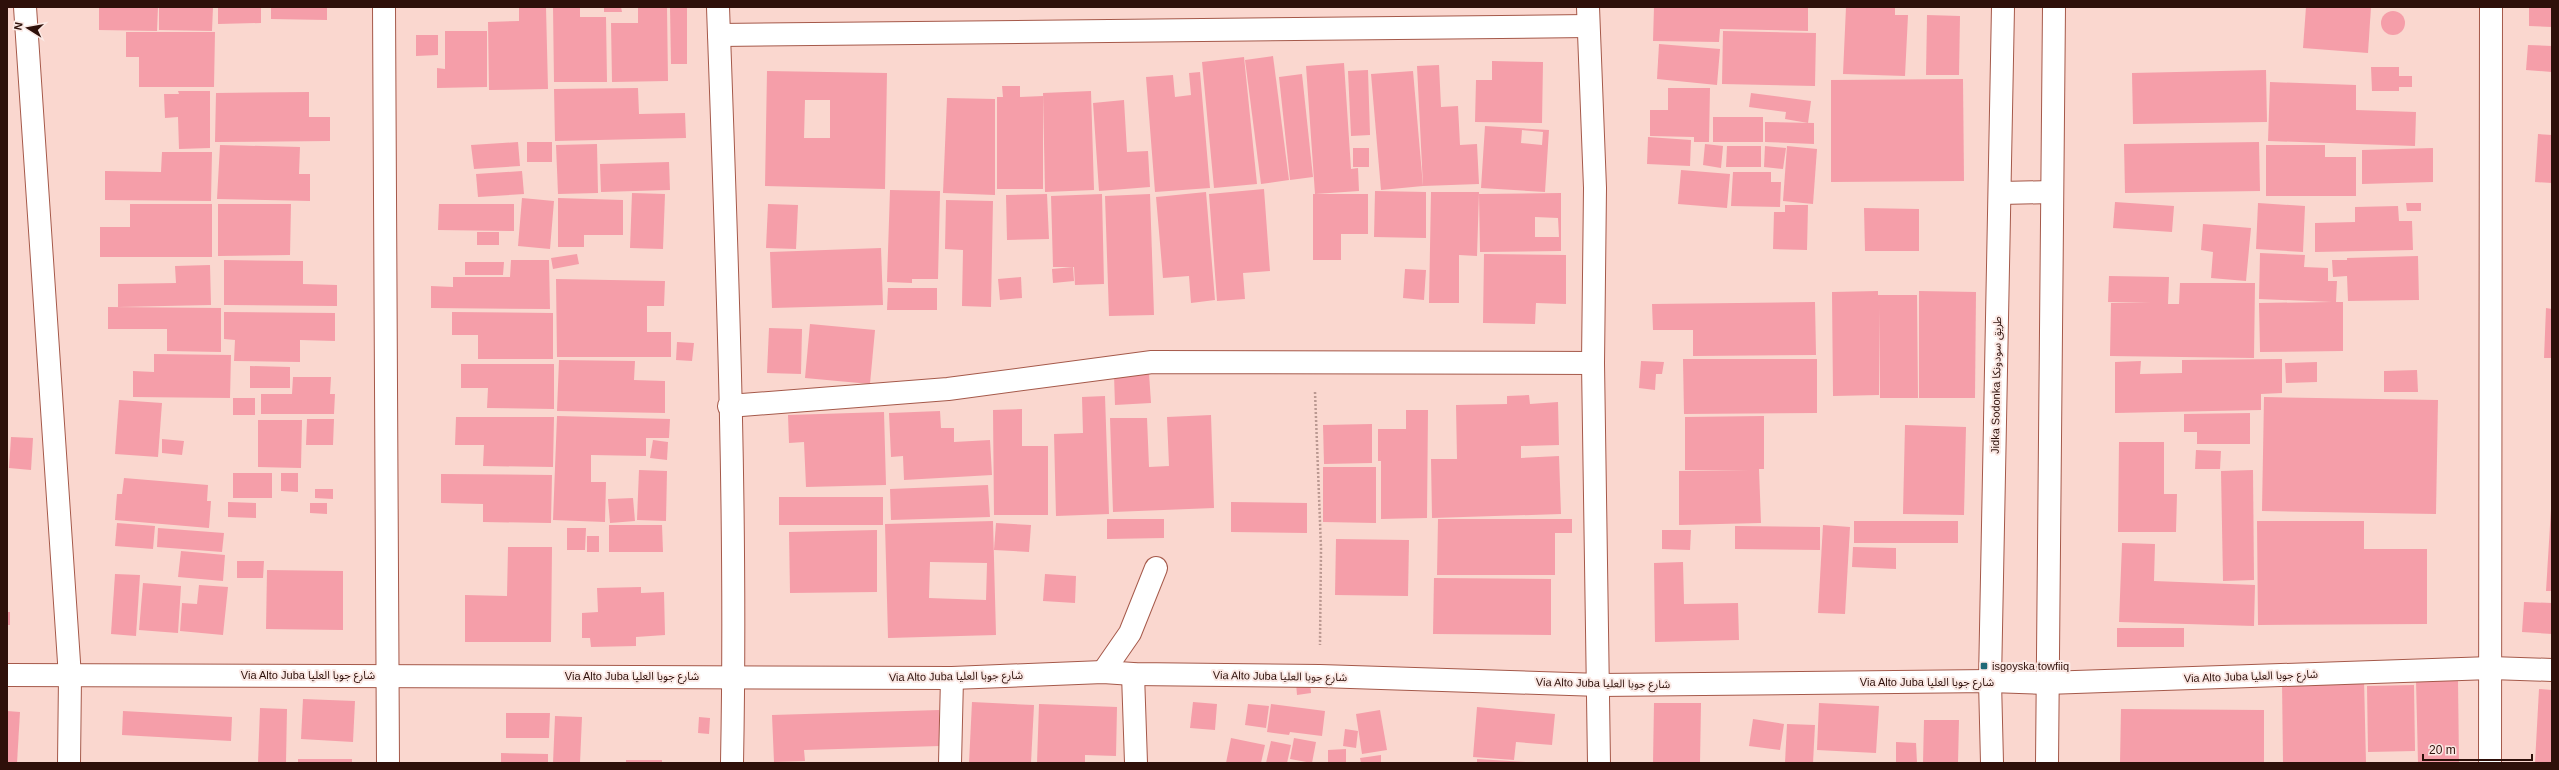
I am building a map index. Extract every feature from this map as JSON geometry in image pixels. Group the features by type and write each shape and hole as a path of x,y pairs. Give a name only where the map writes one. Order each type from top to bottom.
{"street":[{"path":"25,7 70,677 69,763"},
{"path":"384,7 388,763"},
{"path":"718,7 729,406 734,677 732,763"},
{"name":"Jidka Sodonka طريق سودونكا","path":"1992,763 1990,681 2000,193 2002,7"},
{"path":"2047,763 2046,683 2054,7"},
{"path":"2490,763 2491,7"},
{"path":"719,35 1588,17 1595,188 1593,363 1600,685 1599,763"},
{"path":"2000,193 2052,192"},
{"path":"729,406 948,389 1152,362 1593,363"},
{"path":"1103,672 1130,633 1156,568"},
{"name":"Via Alto Juba شارع جوبا العليا","path":"7,675 70,677 388,675 952,678 1103,672 1133,674 1320,676 1600,685 1990,681 2046,683 2491,668 2552,670"},
{"path":"1133,674 1136,763"},
{"path":"950,763 952,678"}],"path":[{"path":"1314,363 1321,548 1320,676"}],"building":[{"path":"99,7 158,7 157,31 99,30"},
{"path":"159,7 213,7 212,31 159,30"},
{"path":"218,7 261,7 261,23 218,24"},
{"path":"271,7 327,7 327,20 271,19"},
{"path":"519,7 546,7 548,89 489,90 488,22 519,21"},
{"path":"553,7 580,7 580,17 606,17 607,82 554,82"},
{"path":"604,7 621,7 622,12 604,12"},
{"path":"638,7 667,7 668,81 612,82 611,23 638,23"},
{"path":"670,7 687,7 687,64 671,64"},
{"path":"1654,7 1808,7 1808,31 1720,29 1719,42 1653,41"},
{"path":"1846,7 1895,7 1895,15 1908,15 1905,76 1843,74"},
{"path":"2306,7 2371,7 2368,53 2303,48"},
{"path":"2529,7 2552,7 2552,27 2529,26"},
{"path":"2393,11 2398,12 2404,18 2404,28 2398,34 2393,35 2388,34 2382,28 2381,23 2382,18 2388,12"},
{"path":"1927,15 1960,16 1959,75 1926,75"},
{"path":"445,31 487,31 487,87 437,88 437,68 445,69"},
{"path":"1723,31 1816,33 1815,86 1722,84"},
{"path":"126,32 215,32 214,87 139,87 139,57 126,57"},
{"path":"416,35 438,35 438,55 416,56"},
{"path":"1659,44 1720,49 1717,85 1657,79"},
{"path":"2528,45 2552,46 2552,72 2526,70"},
{"path":"1273,56 1289,180 1261,184 1245,60"},
{"path":"1244,57 1257,184 1214,188 1202,62"},
{"path":"1492,61 1543,62 1542,123 1475,122 1476,80 1492,80"},
{"path":"1344,63 1351,169 1358,168 1359,191 1315,194 1306,66"},
{"path":"1439,65 1441,107 1458,106 1460,145 1477,144 1479,184 1423,186 1417,66"},
{"path":"2371,67 2399,67 2399,76 2412,76 2412,87 2399,87 2399,91 2372,91"},
{"path":"1368,70 1370,135 1351,136 1348,71"},
{"path":"2266,70 2267,122 2133,124 2132,73"},
{"path":"767,71 887,73 885,189 765,186","holes":["805,100 830,100 830,138 804,138"]},
{"path":"1413,71 1423,186 1381,190 1371,74"},
{"path":"1200,72 1210,188 1155,192 1146,77 1173,75 1175,97 1191,95 1189,73"},
{"path":"1302,74 1313,177 1290,180 1279,77"},
{"path":"1963,79 1964,181 1831,182 1831,80"},
{"path":"2270,82 2356,85 2356,110 2416,112 2415,146 2268,141"},
{"path":"1002,86 1020,86 1020,97 1043,96 1043,189 997,189 997,97 1003,97"},
{"path":"638,88 639,114 685,113 686,138 555,141 554,89"},
{"path":"1668,88 1710,88 1709,142 1694,142 1694,137 1650,136 1650,110 1668,110"},
{"path":"178,91 210,91 210,148 179,149 178,117 165,118 164,94 179,94"},
{"path":"1091,91 1094,190 1045,192 1043,93"},
{"path":"309,92 309,117 330,117 330,141 215,142 216,93"},
{"path":"1751,93 1811,101 1808,123 1785,119 1786,112 1749,107"},
{"path":"947,98 995,99 995,195 943,193"},
{"path":"1124,100 1127,152 1148,151 1150,187 1099,191 1093,103"},
{"path":"1713,117 1763,117 1763,142 1713,142"},
{"path":"1765,122 1814,123 1814,144 1765,142"},
{"path":"1485,126 1549,130 1545,192 1481,188","holes":["1522,130 1543,132 1542,145 1521,143"]},
{"path":"2538,134 2552,135 2552,183 2535,182"},
{"path":"1648,137 1691,140 1690,166 1647,164"},
{"path":"518,142 520,166 474,169 471,145"},
{"path":"527,142 552,142 552,162 527,162"},
{"path":"2259,142 2260,191 2125,193 2124,144"},
{"path":"597,144 598,193 558,194 556,145"},
{"path":"1705,144 1723,146 1721,168 1703,165"},
{"path":"220,145 300,147 299,174 310,174 310,201 217,199"},
{"path":"2266,145 2325,145 2325,157 2356,157 2356,196 2266,196"},
{"path":"1727,146 1761,146 1761,167 1726,167"},
{"path":"1765,146 1786,148 1783,169 1764,167"},
{"path":"1787,146 1817,149 1813,204 1783,201"},
{"path":"1353,148 1369,148 1369,167 1353,167"},
{"path":"2433,148 2433,182 2362,184 2362,150"},
{"path":"162,152 212,152 211,201 105,200 105,171 161,172"},
{"path":"669,162 670,190 601,192 600,164"},
{"path":"1681,170 1730,174 1727,208 1678,204"},
{"path":"522,171 524,194 478,197 476,174"},
{"path":"1733,172 1771,172 1771,182 1781,182 1780,207 1731,206"},
{"path":"1264,189 1270,271 1243,273 1245,299 1217,301 1209,194"},
{"path":"890,190 940,191 938,279 912,279 912,283 887,282"},
{"path":"1375,191 1426,192 1426,238 1374,237"},
{"path":"1206,192 1215,300 1191,303 1189,276 1163,278 1156,197"},
{"path":"1431,192 1479,192 1477,256 1459,255 1459,303 1429,303"},
{"path":"632,193 665,194 663,249 630,248"},
{"path":"1561,193 1561,251 1480,252 1479,194","holes":["1535,217 1558,218 1559,237 1535,237"]},
{"path":"1047,194 1049,239 1007,240 1006,195"},
{"path":"1102,194 1104,284 1075,285 1074,267 1053,267 1051,196"},
{"path":"1150,194 1154,315 1109,316 1105,196"},
{"path":"1313,194 1368,194 1368,234 1341,234 1341,260 1313,260"},
{"path":"522,198 554,201 550,249 518,246"},
{"path":"558,198 623,200 623,235 584,235 584,247 558,247"},
{"path":"946,200 993,201 991,307 962,306 963,250 945,249"},
{"path":"2115,202 2174,206 2172,232 2113,228"},
{"path":"2258,203 2305,206 2303,252 2256,249"},
{"path":"2406,203 2421,203 2421,211 2407,211"},
{"path":"130,204 212,204 212,257 100,257 100,227 130,227"},
{"path":"218,204 291,204 290,255 218,256"},
{"path":"439,204 514,204 514,231 438,230"},
{"path":"768,204 798,205 796,249 766,248"},
{"path":"1785,205 1808,205 1807,250 1773,249 1774,212 1785,212"},
{"path":"2398,206 2399,221 2412,221 2413,250 2315,252 2315,223 2355,222 2355,207"},
{"path":"1864,208 1919,209 1919,251 1865,251"},
{"path":"2203,224 2251,228 2246,281 2211,278 2213,252 2201,250"},
{"path":"477,232 499,232 499,245 477,245"},
{"path":"881,248 883,305 772,308 770,252"},
{"path":"2260,253 2305,255 2304,267 2328,268 2328,281 2337,281 2336,302 2343,302 2343,351 2260,352 2259,303 2332,302 2259,299"},
{"path":"577,254 579,264 553,269 551,258"},
{"path":"1484,254 1566,255 1566,304 1536,303 1535,324 1483,323"},
{"path":"2418,256 2419,300 2348,301 2347,276 2333,277 2332,260 2347,260 2347,258"},
{"path":"224,260 303,261 303,284 337,285 337,306 224,305"},
{"path":"511,260 549,260 550,309 431,308 431,286 453,287 453,277 510,277"},
{"path":"465,262 504,262 503,275 465,275"},
{"path":"210,265 211,305 118,307 118,284 176,283 175,266"},
{"path":"1073,267 1074,281 1053,283 1052,269"},
{"path":"1405,269 1426,270 1424,300 1403,298"},
{"path":"2109,276 2169,277 2168,304 2179,304 2180,283 2255,283 2254,358 2110,356 2111,303 2151,303 2108,302"},
{"path":"1021,277 1022,298 1000,300 998,279"},
{"path":"556,279 665,281 664,306 647,306 647,332 671,332 671,357 557,357"},
{"path":"888,288 937,288 937,310 887,310"},
{"path":"1878,291 1878,295 1917,295 1918,398 1880,398 1879,308 1879,395 1833,396 1832,292"},
{"path":"1919,291 1976,292 1975,398 1919,398"},
{"path":"1815,302 1816,355 1693,356 1693,330 1653,330 1652,304"},
{"path":"108,307 221,308 221,352 167,351 167,329 108,329"},
{"path":"2546,308 2552,309 2552,358 2544,358"},
{"path":"224,312 335,313 335,341 300,340 300,362 234,361 235,340 224,339"},
{"path":"452,312 553,313 553,359 478,359 478,335 452,335"},
{"path":"810,324 875,330 870,384 805,378"},
{"path":"769,328 802,329 801,374 767,373"},
{"path":"677,342 694,343 692,361 676,360"},
{"path":"154,354 231,355 230,398 133,397 133,371 154,372"},
{"path":"1683,359 1817,359 1817,413 1684,414"},
{"path":"2282,359 2282,393 2261,394 2261,410 2115,413 2115,362 2141,361 2140,374 2182,373 2182,360"},
{"path":"559,360 635,361 634,380 665,381 665,413 557,411"},
{"path":"1641,361 1664,362 1662,374 1656,374 1655,390 1639,388"},
{"path":"2317,362 2317,382 2286,383 2285,363"},
{"path":"461,364 554,364 554,409 487,408 488,388 461,388"},
{"path":"250,366 290,367 290,388 250,388"},
{"path":"2417,370 2418,392 2384,392 2384,371"},
{"path":"1149,373 1151,403 1115,405 1114,375"},
{"path":"293,377 331,377 330,394 335,394 334,414 261,414 261,394 292,394"},
{"path":"1529,395 1530,404 1558,402 1559,445 1521,446 1521,458 1559,456 1561,514 1432,518 1431,459 1457,459 1456,405 1507,404 1507,396"},
{"path":"1105,396 1109,514 1056,516 1054,434 1083,433 1082,397"},
{"path":"2264,397 2438,400 2436,514 2262,511"},
{"path":"233,398 255,398 255,415 233,415"},
{"path":"119,400 162,403 158,457 115,454"},
{"path":"1022,409 1022,446 1048,446 1048,515 994,515 993,410"},
{"path":"1406,410 1428,410 1427,518 1381,519 1381,461 1378,461 1378,429 1406,429"},
{"path":"940,411 941,428 954,428 954,442 990,440 992,475 904,480 903,456 891,457 889,413"},
{"path":"884,412 886,485 806,487 804,442 789,443 788,415"},
{"path":"2250,413 2250,444 2197,444 2197,432 2184,432 2184,414"},
{"path":"1211,415 1214,508 1113,512 1110,418 1147,418 1149,467 1169,466 1167,417"},
{"path":"557,416 670,419 669,438 646,438 646,456 591,455 591,482 606,482 605,522 553,520"},
{"path":"1764,416 1764,469 1759,469 1761,523 1679,525 1679,471 1749,470 1685,470 1685,417"},
{"path":"456,417 554,417 553,467 483,466 484,445 455,445"},
{"path":"307,419 334,419 333,445 306,445"},
{"path":"258,420 302,420 301,468 258,467"},
{"path":"1372,424 1372,463 1324,464 1323,425"},
{"path":"1905,425 1966,427 1964,515 1903,514"},
{"path":"11,437 33,438 31,470 9,468"},
{"path":"162,439 184,441 182,455 162,453"},
{"path":"653,440 668,442 667,460 650,458"},
{"path":"2119,442 2164,442 2164,494 2177,494 2176,532 2118,532"},
{"path":"2196,450 2221,451 2220,469 2195,469"},
{"path":"1323,467 1376,467 1376,523 1323,522"},
{"path":"639,470 667,471 666,521 637,520"},
{"path":"2253,470 2254,580 2223,581 2221,471"},
{"path":"233,473 272,473 272,498 233,498"},
{"path":"281,473 298,473 298,492 281,491"},
{"path":"441,474 552,475 551,523 483,522 483,504 441,503"},
{"path":"124,478 208,485 207,501 211,501 209,528 115,520 117,494 122,494"},
{"path":"988,485 990,517 891,520 890,489"},
{"path":"315,489 333,489 333,499 315,498"},
{"path":"779,497 883,497 883,525 779,525"},
{"path":"633,498 635,521 610,523 608,499"},
{"path":"228,502 256,503 256,518 228,517"},
{"path":"1231,502 1307,503 1307,533 1231,532"},
{"path":"310,503 327,503 327,514 310,513"},
{"path":"2551,509 2552,591 2546,591"},
{"path":"1107,519 1164,519 1164,538 1107,539"},
{"path":"1438,519 1572,519 1572,533 1555,533 1555,575 1437,575"},
{"path":"993,521 996,635 888,638 885,524","holes":["930,562 987,563 986,600 929,598"]},
{"path":"1854,521 1958,521 1958,543 1854,543"},
{"path":"2257,521 2364,521 2364,549 2427,549 2427,624 2258,625"},
{"path":"117,523 155,526 153,549 115,546"},
{"path":"996,523 1031,525 1029,552 994,550"},
{"path":"609,525 662,525 663,552 609,552"},
{"path":"1823,525 1850,527 1845,614 1818,613"},
{"path":"1735,526 1820,527 1820,550 1735,549"},
{"path":"158,528 224,533 222,552 157,547"},
{"path":"567,528 586,528 585,550 567,550"},
{"path":"877,530 877,592 790,593 789,532"},
{"path":"1662,530 1691,530 1690,550 1662,549"},
{"path":"587,536 599,536 599,552 587,552"},
{"path":"1336,539 1409,540 1408,596 1335,595"},
{"path":"2122,543 2155,544 2154,581 2255,585 2254,626 2119,622"},
{"path":"508,547 552,547 551,642 465,642 465,595 507,596"},
{"path":"1853,547 1896,548 1896,569 1852,567"},
{"path":"181,551 225,555 223,581 178,577"},
{"path":"237,561 264,561 263,578 237,578"},
{"path":"1683,562 1684,604 1738,603 1739,640 1655,642 1654,563"},
{"path":"267,570 343,571 343,630 266,629"},
{"path":"115,574 140,575 136,636 111,634"},
{"path":"1045,574 1076,576 1075,603 1043,601"},
{"path":"1434,578 1551,579 1551,635 1433,634"},
{"path":"143,583 181,586 178,633 139,630"},
{"path":"199,585 228,587 223,635 180,631 182,603 197,604"},
{"path":"641,587 641,593 664,592 665,635 636,637 636,646 591,647 590,638 582,638 582,613 598,612 597,588"},
{"path":"2524,602 2552,603 2552,634 2522,632"},
{"path":"7,612 10,612 10,625 7,625"},
{"path":"2117,628 2184,628 2184,647 2117,647"},
{"path":"2364,679 2366,763 2283,763 2282,681"},
{"path":"2416,680 2458,680 2459,763 2418,763"},
{"path":"1310,682 1311,693 1297,695 1296,683"},
{"path":"2414,685 2415,751 2368,752 2367,686"},
{"path":"2539,689 2552,690 2552,763 2535,763"},
{"path":"303,699 355,701 353,742 301,739"},
{"path":"972,702 1034,705 1031,763 969,763"},
{"path":"1193,702 1217,704 1215,730 1190,728"},
{"path":"1654,703 1701,703 1700,763 1653,763"},
{"path":"1819,703 1879,706 1876,753 1817,750"},
{"path":"1039,704 1117,707 1116,756 1085,755 1085,763 1037,763"},
{"path":"1248,704 1269,706 1266,728 1245,725"},
{"path":"1271,704 1325,711 1322,736 1290,732 1289,735 1267,732"},
{"path":"1477,707 1555,714 1552,745 1516,742 1514,760 1473,757"},
{"path":"260,708 287,709 286,763 258,763"},
{"path":"2121,709 2264,710 2264,763 2120,763"},
{"path":"939,710 940,746 804,750 805,761 774,762 772,715"},
{"path":"1380,710 1387,750 1362,754 1356,714"},
{"path":"7,711 20,712 17,763 7,763"},
{"path":"123,711 232,717 231,741 122,735"},
{"path":"506,713 550,713 549,738 506,738"},
{"path":"555,716 582,717 580,763 553,763"},
{"path":"699,717 710,718 709,734 698,733"},
{"path":"1753,719 1784,724 1780,750 1749,746"},
{"path":"1924,720 1959,720 1958,763 1923,763"},
{"path":"1787,724 1815,725 1813,763 1785,763"},
{"path":"1345,729 1358,731 1356,748 1343,746"},
{"path":"1231,738 1265,745 1261,763 1226,763"},
{"path":"1294,738 1316,742 1312,763 1290,759"},
{"path":"1271,741 1291,745 1287,763 1266,763"},
{"path":"1896,742 1916,743 1917,763 1896,763"},
{"path":"1346,749 1346,763 1328,763 1328,750"},
{"path":"501,753 548,754 548,763 501,763"},
{"path":"1381,755 1381,763 1361,763 1360,758"},
{"path":"298,759 352,759 352,763 298,763"},
{"path":"1477,759 1526,762 1526,763 1477,763"},
{"path":"626,760 662,760 662,763 626,763"}],"place":[{"name":"isgoyska towfiiq","path":"1984,666"}]}
